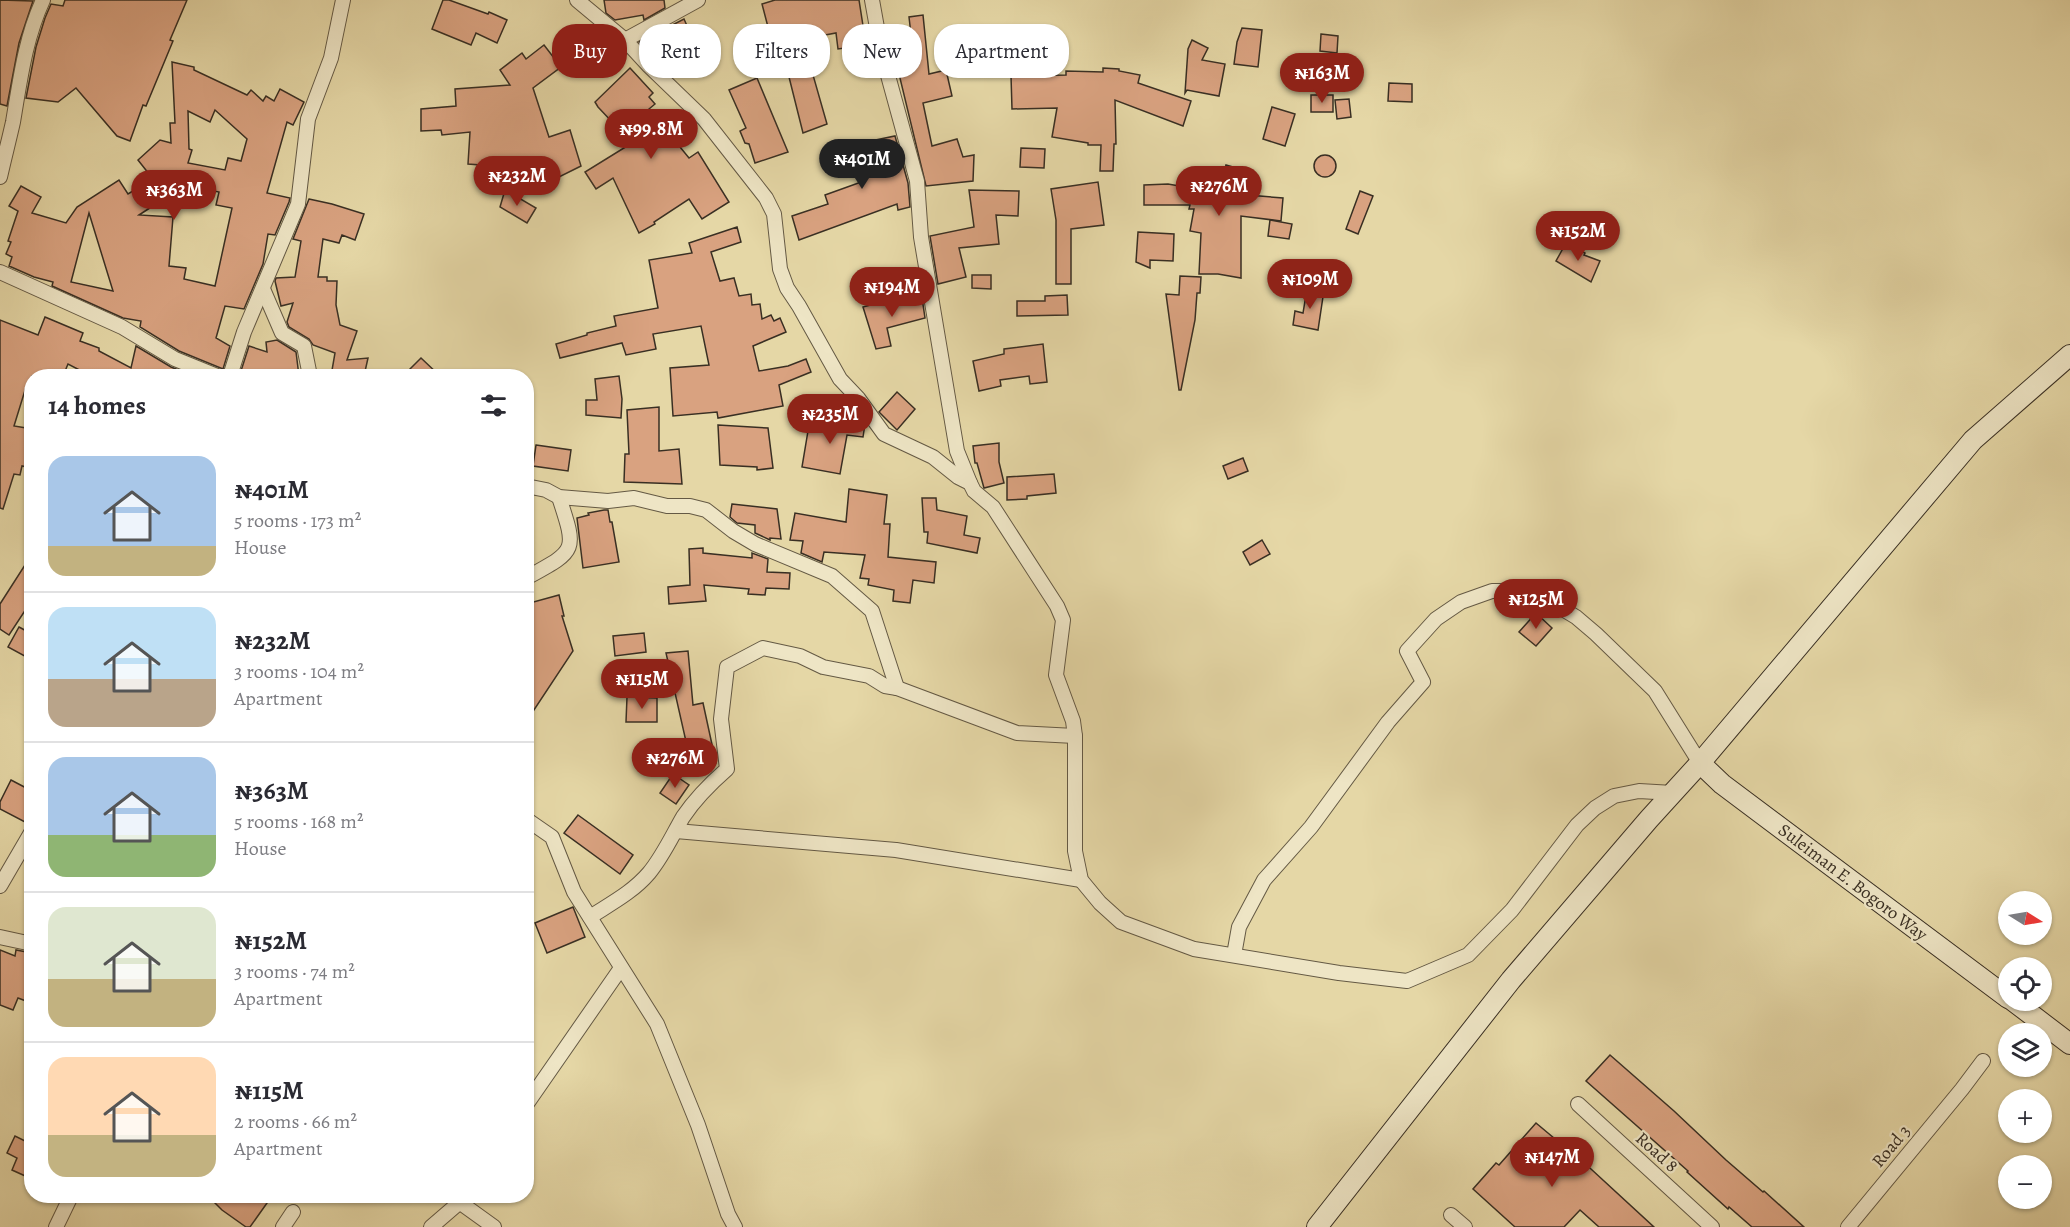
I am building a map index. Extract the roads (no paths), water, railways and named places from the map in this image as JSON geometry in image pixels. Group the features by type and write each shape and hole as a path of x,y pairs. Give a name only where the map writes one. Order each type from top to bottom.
{"main road":[{"path":"1317,1227 1511,980 1700,764 1973,440 2070,355"},
{"name":"Suleiman E. Bogoro Way","path":"1700,764 1722,784 1998,990"},
{"name":"Suleiman E. Bogoro Way","path":"2026,1011 2070,1044"}],"street":[{"path":"0,177 12,125 22,63 43,0"},
{"path":"232,369 244,332 298,204 308,119 331,58 343,0"},
{"path":"577,0 606,24"},
{"path":"627,39 698,0"},
{"path":"872,0 881,50 917,181 921,237 957,451 974,490 993,507 1061,613 1060,652 1056,675 1073,721 1075,736 1075,851 1081,880 1100,903 1121,922 1194,949 1339,973 1407,981 1468,955 1512,910 1577,825 1595,808 1614,796 1639,791 1673,793"},
{"path":"627,42 704,119 766,198 774,214 780,269 787,288 840,380 858,398 884,434 933,457 958,477 970,483"},
{"path":"0,272 122,327 175,359 200,369"},
{"path":"263,289 282,333 304,346 309,369"},
{"path":"534,488 546,490 559,497 608,501 634,498 667,506 690,506 706,510 733,531 755,544 832,576 872,611 897,688"},
{"path":"534,574 560,559 569,549 570,536 559,497"},
{"path":"1234,955 1239,927 1264,880 1311,827 1388,722 1423,682 1407,651 1436,619 1461,602 1492,591 1516,591 1551,602 1576,617 1655,691 1700,764"},
{"path":"590,917 621,898 648,874 670,844 684,816 709,786 727,769 722,719 727,667 763,648 800,656 823,667 869,676 885,686 897,688 1017,733 1075,736"},
{"path":"534,825 552,837 574,892 657,1024 698,1125 728,1214 735,1227"},
{"path":"676,831 896,850 1081,880"},
{"path":"0,886 24,845"},
{"path":"0,937 24,942"},
{"path":"534,1093 621,968"},
{"name":"Road 3","path":"1849,1227 1983,1061"},
{"name":"Road 8","path":"1578,1104 1712,1227"},
{"path":"56,1227 67,1203"},
{"path":"431,1227 453,1203"},
{"path":"464,1203 494,1227"},
{"path":"284,1227 292,1212"},
{"path":"1451,1215 1465,1227"}]}
